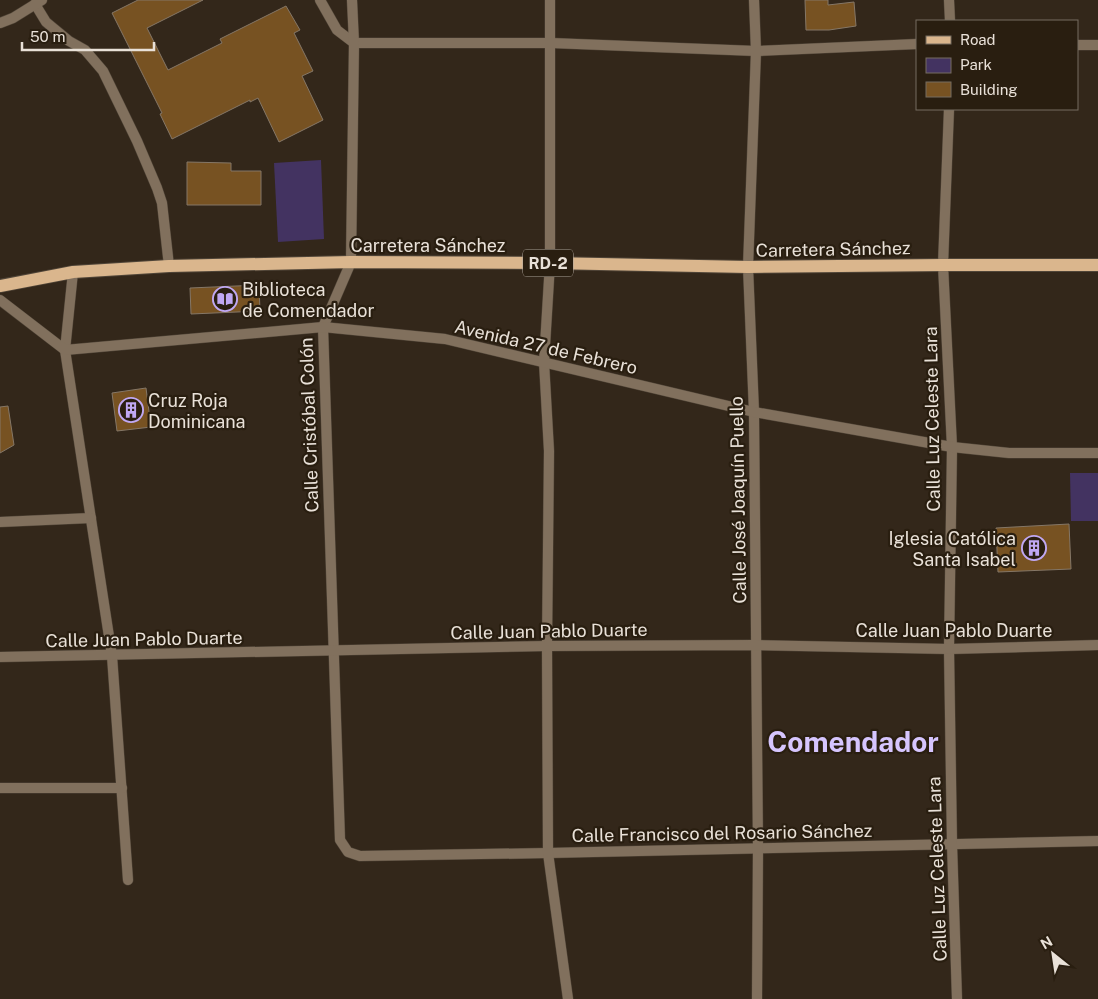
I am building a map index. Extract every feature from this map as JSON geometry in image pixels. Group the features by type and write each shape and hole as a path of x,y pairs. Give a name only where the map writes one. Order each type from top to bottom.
{"main road":[{"name":"Carretera Sánchez","path":"0,286 73,272 169,266 351,262 550,263 748,267 943,264 1098,265"}],"street":[{"path":"320,0 336,30 354,43 551,43 756,51 916,44"},
{"name":"Calle Cristóbal Colón","path":"348,852 340,840 332,652 323,327 351,262 354,43 352,0"},
{"path":"550,0 550,263 544,362 549,450 547,646 548,854 568,999"},
{"name":"Calle José Joaquín Puello","path":"754,0 756,51 748,267 754,412 758,848 756,999"},
{"path":"949,0 950,20"},
{"path":"0,22 13,18 39,2 46,22 69,41 85,50 103,71 137,141 157,188 162,203 169,266"},
{"path":"1078,45 1098,45"},
{"name":"Calle Luz Celeste Lara","path":"949,110 943,264 952,447 949,649 952,844 958,999"},
{"path":"73,272 65,350 112,656 128,880"},
{"path":"0,300 65,350"},
{"name":"Avenida 27 de Febrero","path":"65,350 323,327 445,339 754,412 952,447 1009,453 1098,453"},
{"path":"0,522 91,518"},
{"name":"Calle Juan Pablo Duarte","path":"0,657 332,652 547,646 756,645 949,649 1098,645"},
{"path":"0,788 122,788"},
{"name":"Calle Francisco del Rosario Sánchez","path":"348,852 360,856 548,854 1098,841"}],"green space":[{"path":"321,160 324,239 278,242 274,163"},
{"path":"1070,473 1098,473 1098,521 1071,521"}],"building":[{"path":"138,0 203,0 147,28 168,70 222,43 220,39 286,6 300,30 294,33 313,71 302,76 323,120 279,142 258,98 250,102 250,100 172,139 160,114 162,113 112,13"},
{"path":"805,0 828,0 828,5 854,2 856,26 829,30 806,30"},
{"path":"187,162 231,163 231,171 261,171 261,205 187,205"},
{"name":"Biblioteca de Comendador","path":"259,285 260,311 191,314 190,288"},
{"name":"Cruz Roja Dominicana","path":"146,388 151,427 117,431 112,393"},
{"path":"8,406 14,445 0,453 0,407"},
{"name":"Iglesia Católica Santa Isabel","path":"1069,524 1071,569 998,572 996,528"}],"place":[{"name":"Biblioteca de Comendador","path":"225,299"},
{"name":"Cruz Roja Dominicana","path":"131,410"},
{"name":"Iglesia Católica Santa Isabel","path":"1034,548"}],"district":[{"name":"Comendador","path":"853,741"}]}
